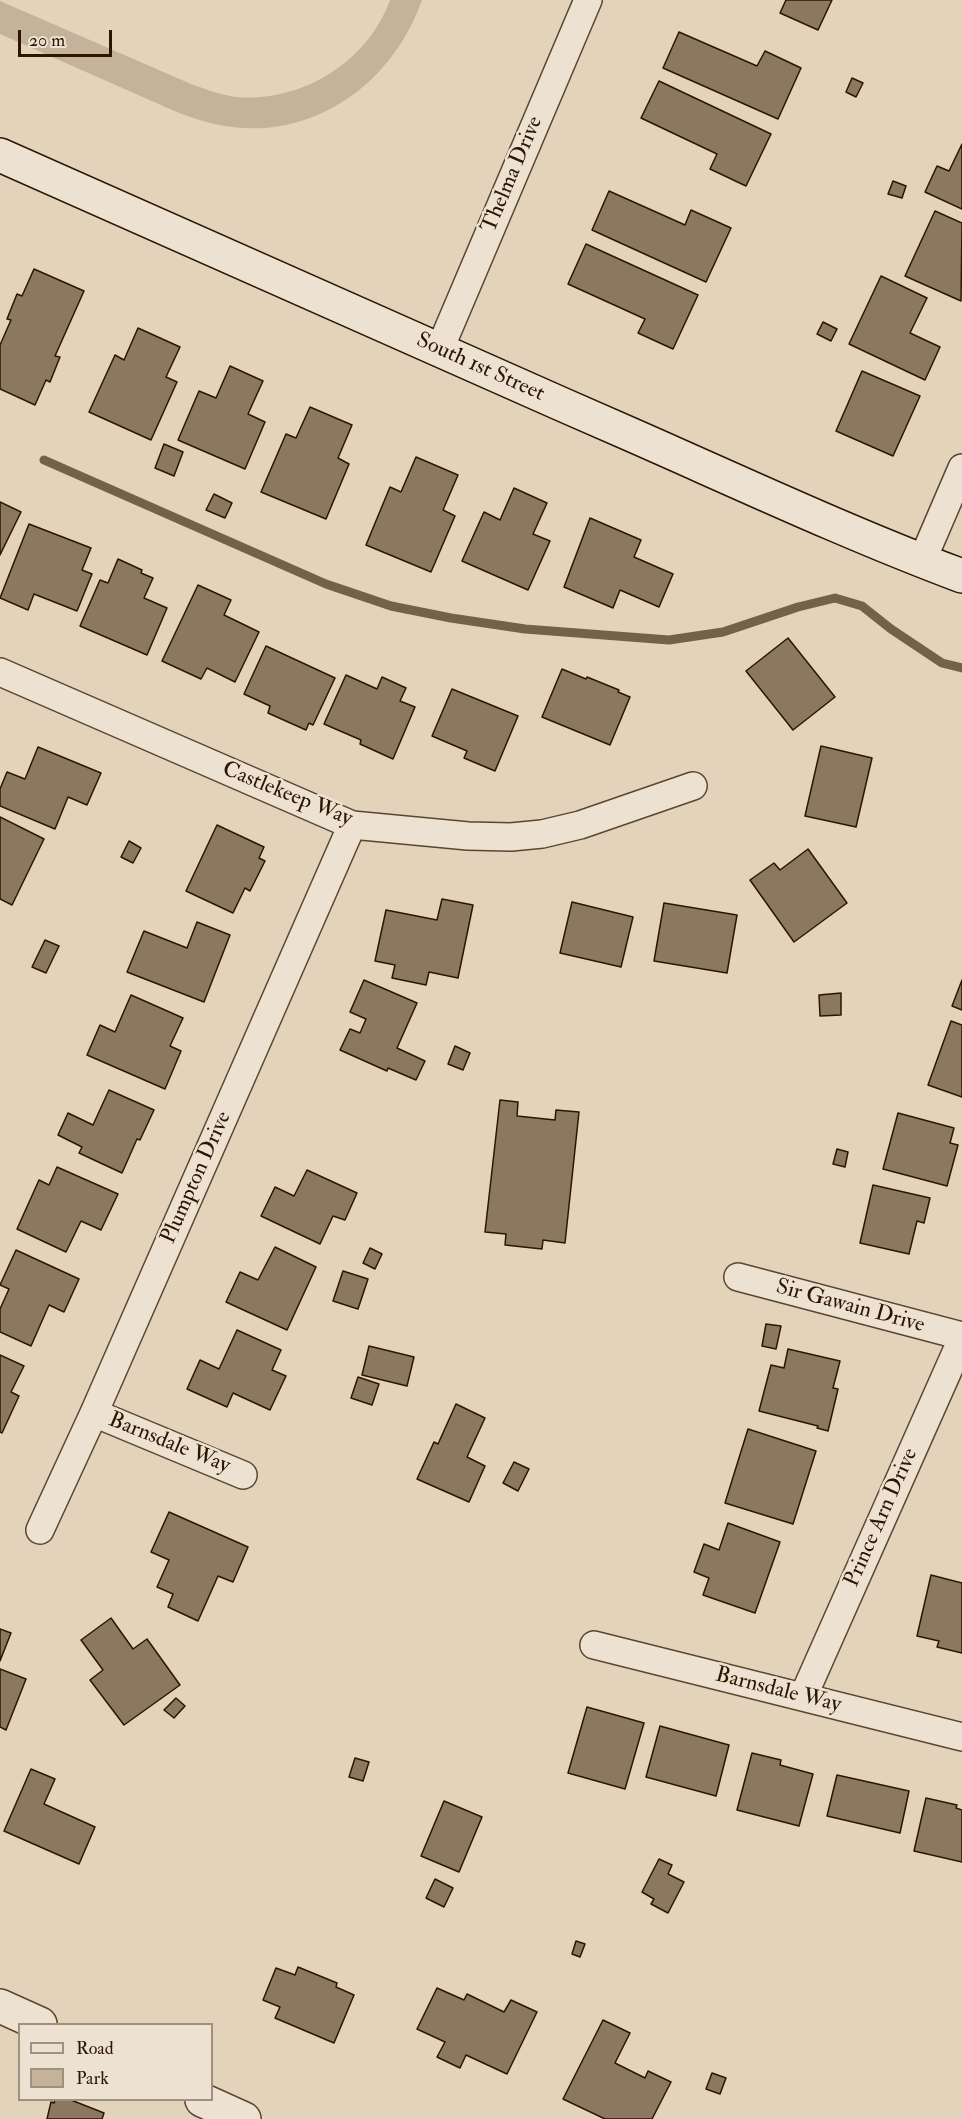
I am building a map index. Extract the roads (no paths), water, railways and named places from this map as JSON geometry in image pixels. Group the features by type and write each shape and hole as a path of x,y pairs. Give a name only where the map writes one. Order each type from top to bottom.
{"main road":[{"name":"South 1st Street","path":"0,155 439,351 922,561 962,576"},
{"path":"3,2015 33,2023"},
{"path":"204,2101 244,2119"}],"street":[{"name":"Thelma Drive","path":"439,351 588,0"},
{"path":"922,561 962,468"},
{"name":"Castlekeep Way","path":"0,672 352,825 468,836 512,837 542,834 580,825 693,786"},
{"name":"Plumpton Drive","path":"40,1530 94,1413 352,825"},
{"name":"Sir Gawain Drive","path":"738,1277 962,1337"},
{"name":"Prince Arn Drive","path":"803,1697 962,1337"},
{"name":"Barnsdale Way","path":"94,1413 243,1475"},
{"name":"Barnsdale Way","path":"594,1645 962,1737"}],"waterway":[{"path":"44,460 326,584 391,606 525,629 669,640 723,632 798,607 835,598 862,606 891,629 942,663 962,668"}]}
